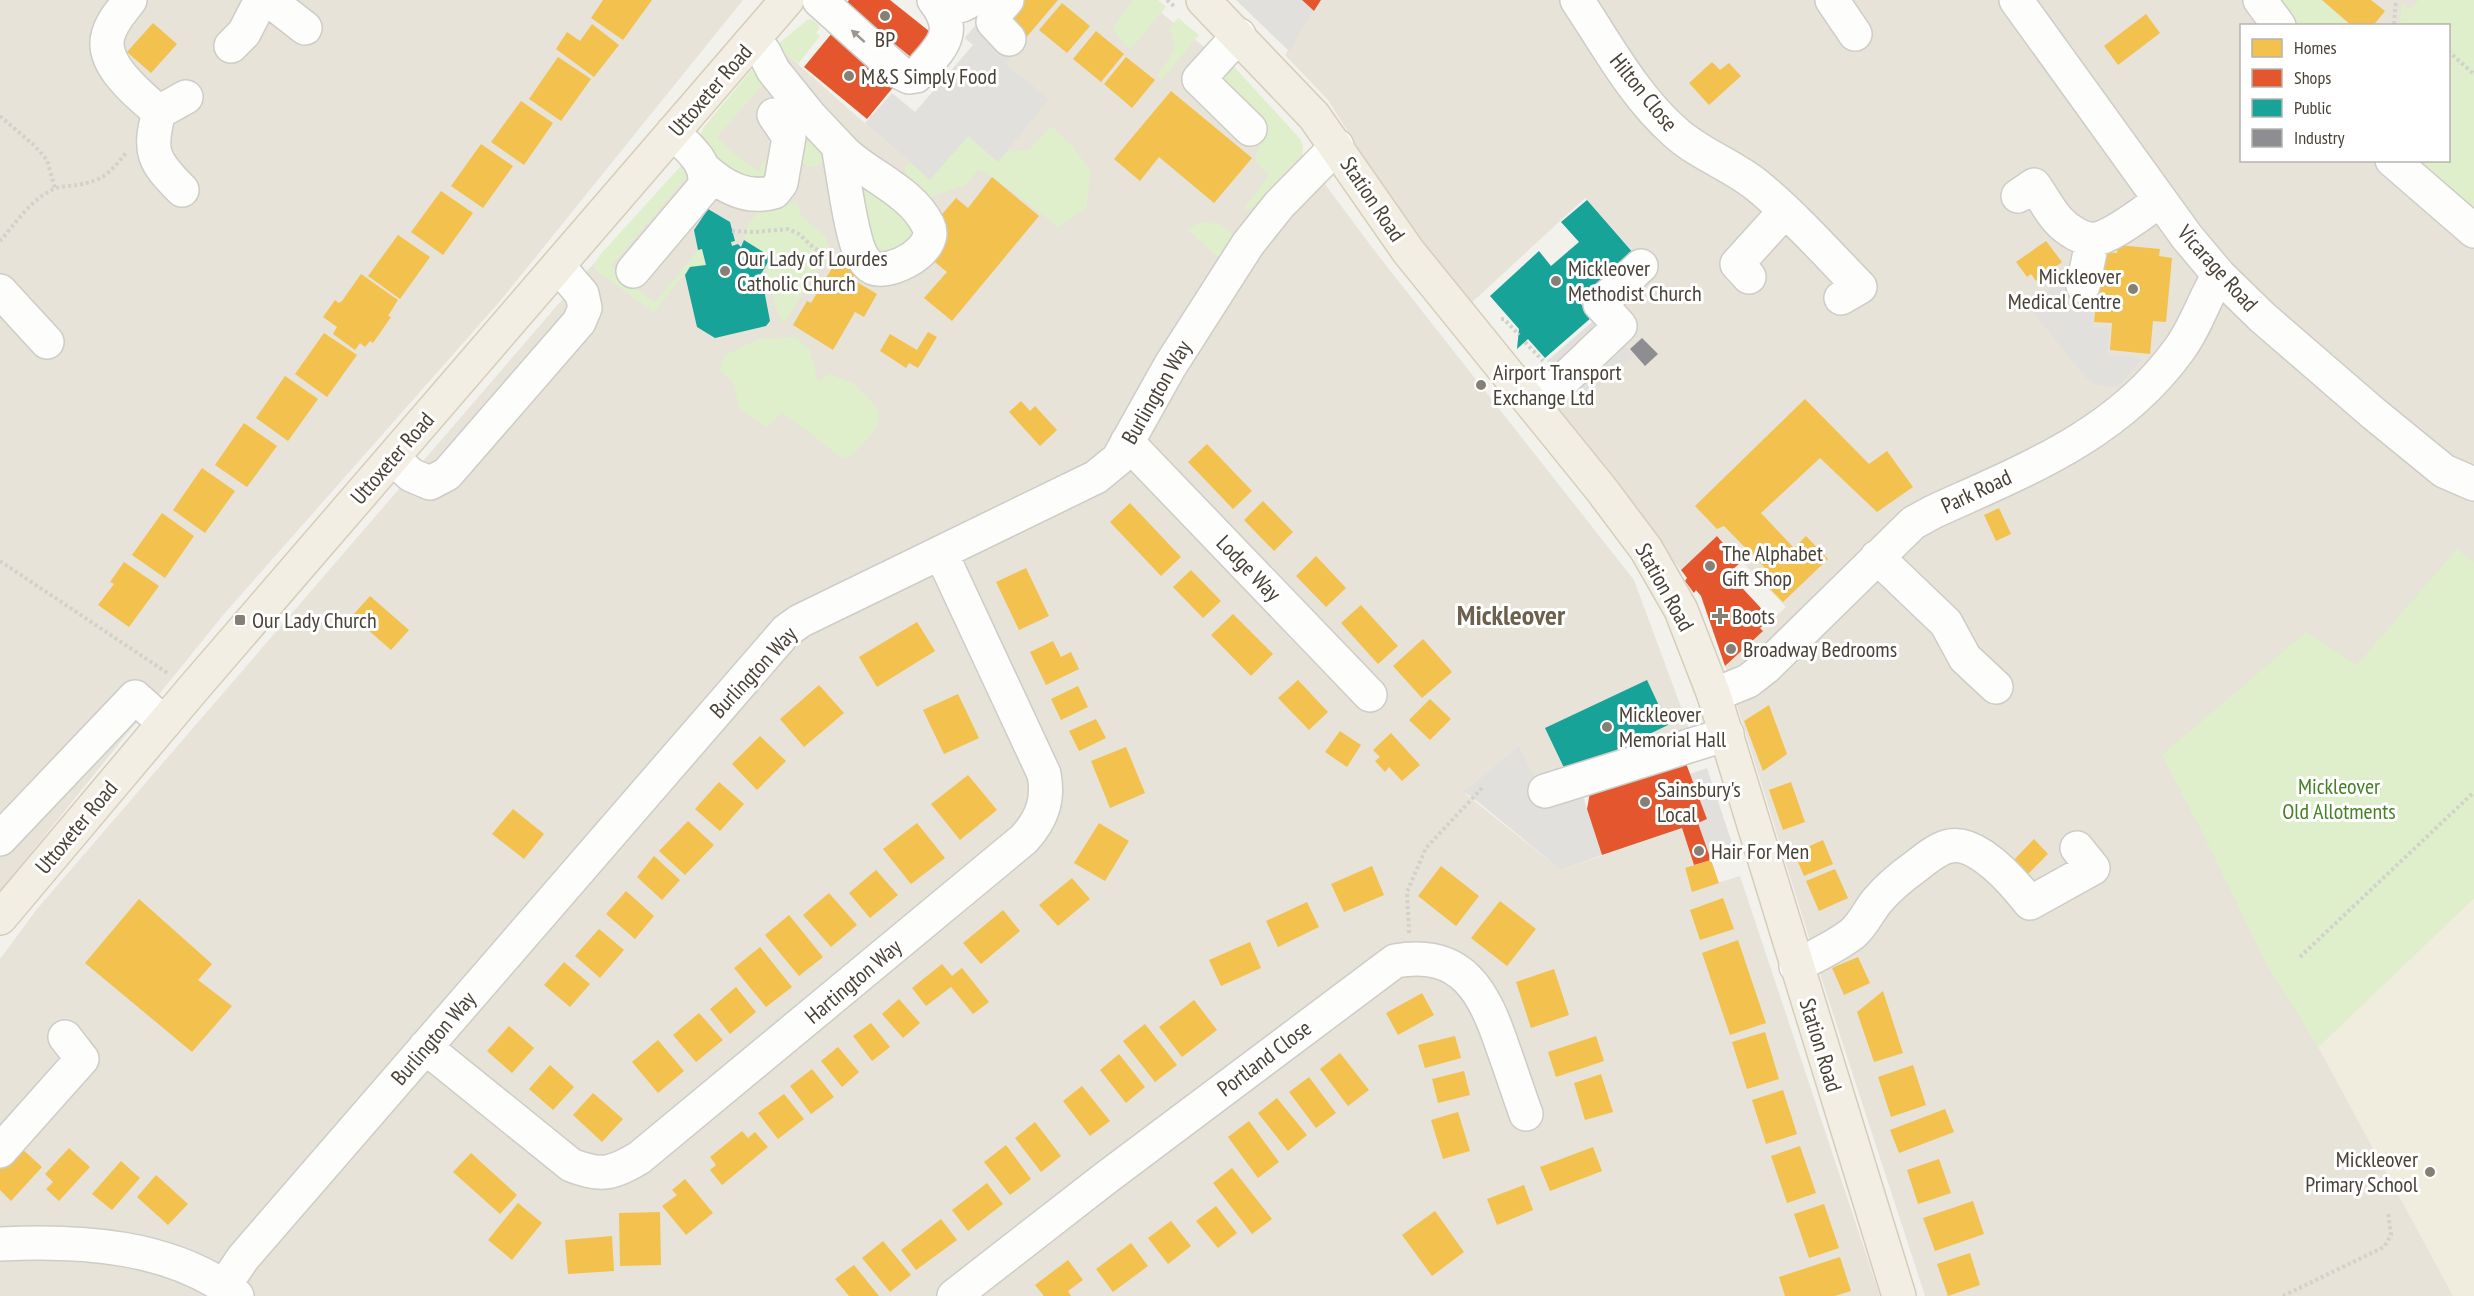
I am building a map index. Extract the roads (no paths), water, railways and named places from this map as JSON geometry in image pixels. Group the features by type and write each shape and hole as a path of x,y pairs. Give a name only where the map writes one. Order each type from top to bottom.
{"main road":[{"name":"Uttoxeter Road","path":"0,918 192,690 787,0"},
{"name":"Station Road","path":"1203,0 1239,35 1314,116 1408,251 1601,489 1652,558 1672,592 1689,628 1714,695 1899,1296"}],"street":[{"path":"130,0 111,27 107,49 112,63 126,82 172,104 152,136 152,147 165,170 182,190"},
{"path":"231,46 244,33 261,0"},
{"path":"269,0 305,28"},
{"path":"819,0 899,72 909,77 916,76 945,43 947,34 945,18 934,0"},
{"path":"934,0 946,7 961,7 971,0"},
{"path":"1007,0 999,9 993,22 1009,39"},
{"name":"Hilton Close","path":"1577,0 1624,71 1657,115 1686,140 1759,186 1860,286 1841,298"},
{"path":"1832,0 1855,34"},
{"name":"Vicarage Road","path":"2016,0 2187,237 2219,275 2338,384 2444,471 2467,473"},
{"path":"2260,0 2278,24"},
{"path":"1239,35 1199,79 1250,129"},
{"path":"750,43 764,52 773,70 838,146"},
{"path":"673,132 693,153 704,170 727,188 752,195 764,195 774,192 781,183 789,137 774,115"},
{"name":"Burlington Way","path":"230,1291 243,1258 786,631 800,621 1096,477 1118,459 1170,366 1248,244 1279,205 1337,146"},
{"path":"2393,162 2474,231"},
{"path":"633,271 704,187 706,179 704,170"},
{"path":"2018,196 2034,185 2069,230 2082,237 2096,239"},
{"path":"2083,286 2091,247 2096,239 2129,223 2160,200"},
{"path":"1749,278 1737,264 1785,211"},
{"path":"393,458 411,475 430,483 447,474 579,322 585,308 582,294 558,266"},
{"path":"1535,406 1620,326 1600,304 1641,266"},
{"name":"Park Road","path":"1714,695 1748,681 1766,667 1914,523 2067,448 2098,430 2126,409 2155,380 2191,334 2219,275"},
{"path":"0,291 47,342"},
{"name":"Lodge Way","path":"1127,442 1370,695"},
{"name":"Hartington Way","path":"425,1047 571,1165 591,1172 609,1173 639,1158 1024,839 1041,816 1046,794 1044,774 940,553"},
{"path":"1877,557 1946,623 1965,658 1996,687"},
{"path":"0,839 135,697 164,723"},
{"path":"1545,791 1726,734"},
{"path":"1796,966 1833,947 1853,933 1876,902 1900,878 1928,857 1951,845 1962,847 1986,858 2008,876 2030,903 2093,868 2077,848"},
{"name":"Portland Close","path":"954,1296 1115,1188 1395,961 1423,958 1448,964 1466,976 1475,986 1490,1011 1526,1114"},
{"path":"0,1151 82,1059 65,1037"},
{"path":"0,1244 50,1242 96,1245 171,1262 230,1291"}],"place":[{"name":"BP","path":"885,16"},
{"name":"M&S Simply Food","path":"849,76"},
{"name":"Our Lady of Lourdes Catholic Church","path":"725,271"},
{"name":"Mickleover Methodist Church","path":"1556,281"},
{"name":"Mickleover Medical Centre","path":"2133,289"},
{"name":"Airport Transport Exchange Ltd","path":"1481,385"},
{"name":"The Alphabet Gift Shop","path":"1710,566"},
{"name":"Boots","path":"1720,616"},
{"name":"Our Lady Church","path":"240,620"},
{"name":"Broadway Bedrooms","path":"1731,649"},
{"name":"Mickleover Memorial Hall","path":"1607,727"},
{"name":"Sainsbury's Local","path":"1645,802"},
{"name":"Hair For Men","path":"1699,851"},
{"name":"Mickleover Primary School","path":"2430,1172"}],"district":[{"name":"Mickleover","path":"1511,615"}],"park label":[{"name":"Mickleover Old Allotments","path":"2339,798"}]}
